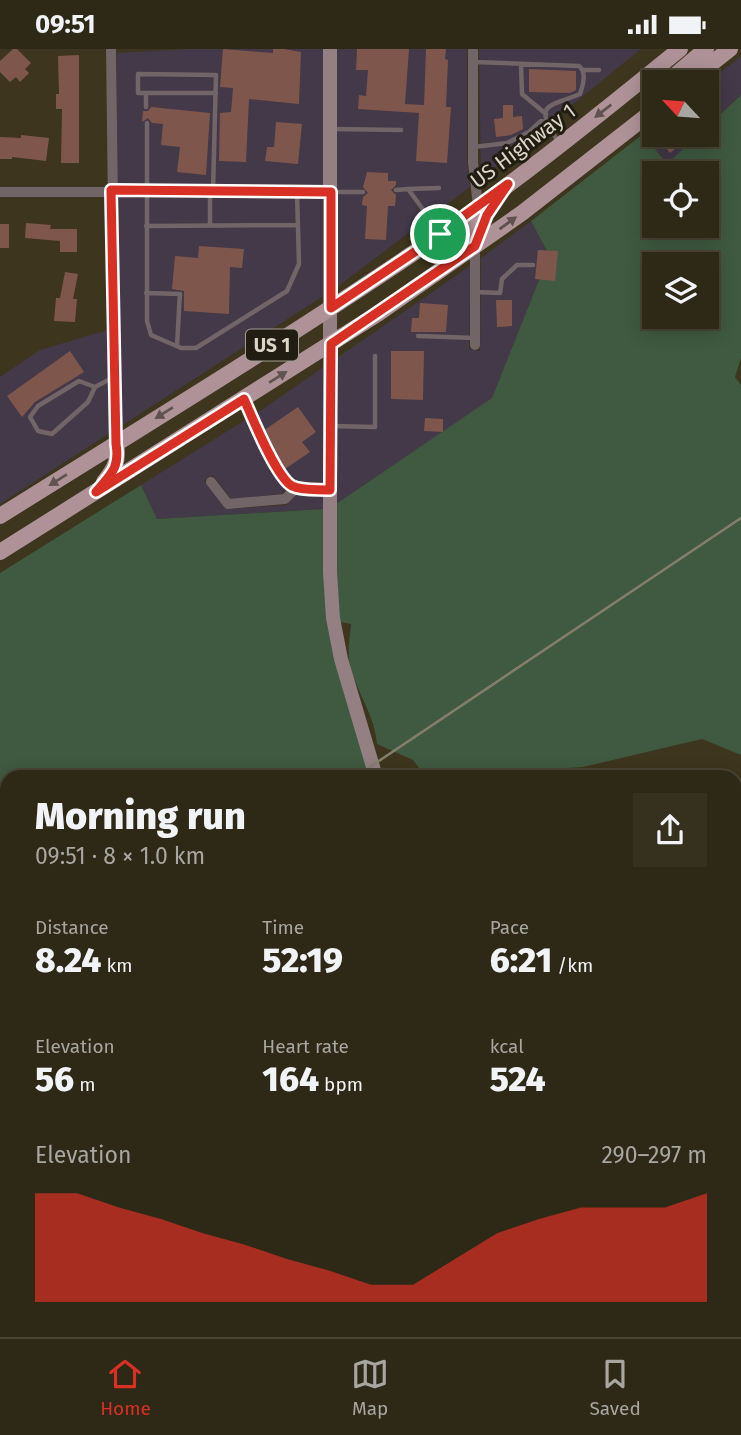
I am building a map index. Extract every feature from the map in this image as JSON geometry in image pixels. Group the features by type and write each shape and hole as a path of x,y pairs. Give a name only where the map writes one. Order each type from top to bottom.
{"main road":[{"name":"US Highway 1","path":"0,516 331,308 440,234 561,144 680,49"},
{"path":"681,70 706,49"},
{"path":"703,70 730,49"},
{"path":"624,134 642,111"},
{"name":"US 1","path":"0,552 331,344 440,271 642,122"},
{"path":"475,246 487,215 508,184"},
{"path":"440,271 462,241 478,206"},
{"path":"96,492 115,468 118,458 116,444"}],"street":[{"path":"111,49 116,444"},
{"path":"330,49 330,572 333,618 341,659 374,770"},
{"path":"473,49 473,147 478,206"},
{"path":"0,192 331,192"},
{"path":"475,246 475,342"},
{"path":"211,482 228,504 285,499 296,488"}],"lane":[{"path":"473,62 579,66 584,70 599,70"},
{"path":"521,64 522,94 546,114"},
{"path":"561,144 545,122 546,114 556,101 580,94 584,70"},
{"path":"210,226 216,93 216,75 138,74 138,93 216,93"},
{"path":"146,93 146,107"},
{"path":"473,147 507,143 530,132 541,121 545,122"},
{"path":"147,123 146,293 147,321 151,335 179,347 196,348 287,291 299,264 297,191"},
{"path":"331,129 401,130"},
{"path":"396,190 439,188"},
{"path":"408,189 440,234"},
{"path":"331,192 363,192"},
{"path":"146,226 298,225"},
{"path":"475,292 500,293 502,279 517,265 533,265"},
{"path":"146,293 180,295 179,347"},
{"path":"418,337 475,342"},
{"path":"330,426 375,427 375,356"},
{"path":"95,387 79,381 38,406 30,417 38,431 52,434 88,402 95,387 114,376"},
{"path":"244,399 277,468 288,484 296,488 330,490"}],"shaded area":[{"path":"187,49 325,49 325,186 117,185 117,53"},
{"path":"336,49 467,49 467,162 470,187 337,287"},
{"path":"479,49 641,49 481,179"},
{"path":"741,56 741,95 719,116 719,73"},
{"path":"653,147 685,147 670,161 665,161"},
{"path":"117,196 325,197 325,295 121,426"},
{"path":"531,221 549,255 492,399 336,504 337,358 470,266 469,349 480,351 481,258"},
{"path":"108,330 110,433 0,504 0,377 40,350"},
{"path":"325,366 324,509 157,519 141,485 263,409","holes":["213,475 231,499 281,494 295,481 304,488 286,505 229,509 224,507 204,481"]}],"green space":[{"path":"741,95 741,358 735,377 741,385 741,755 702,739 583,767 536,770 421,770 413,760 377,744 373,723 353,674 349,654 351,624 340,622 336,572 336,504 492,398 549,255 531,221 642,135 642,147 653,147 665,161 642,161 642,238 719,238 719,161 670,161 685,147 719,147 719,116"},
{"path":"141,485 157,519 324,509 324,571 368,770 0,770 0,573"}],"building":[{"path":"13,49 17,49 31,63 25,69 29,73 20,82 16,77 10,82 0,72 0,61"},
{"path":"223,49 273,53 273,49 284,49 301,52 299,104 249,99 246,162 219,161 220,113 231,112 233,88 220,87"},
{"path":"357,49 409,49 405,104 424,105 426,49 446,49 446,107 451,107 447,163 416,161 419,113 358,109 359,95 366,96 368,70 356,70"},
{"path":"79,55 79,163 61,163 62,109 56,109 56,94 59,94 58,56"},
{"path":"529,69 576,71 576,90 570,93 529,92"},
{"path":"503,105 513,105 513,117 522,116 523,129 511,135 496,137 494,119 503,118"},
{"path":"151,107 210,113 206,175 177,172 180,147 161,145 163,124 152,123 148,118 142,122 143,111 148,111"},
{"path":"276,122 302,124 298,164 265,161 267,147 274,147"},
{"path":"21,135 49,138 46,161 12,157 0,159 0,137 21,138"},
{"path":"665,147 677,147 670,153"},
{"path":"367,172 388,173 388,181 396,181 391,190 396,195 395,206 388,206 386,240 365,239 367,206 362,205 363,197 368,193 363,187"},
{"path":"26,223 51,225 50,229 77,229 77,252 60,252 60,241 25,238"},
{"path":"0,224 9,224 9,248 0,248"},
{"path":"199,246 244,249 242,268 230,267 229,314 184,311 184,291 172,289 175,256 198,258"},
{"path":"538,250 558,251 555,281 535,279"},
{"path":"65,272 78,274 73,299 77,299 75,322 54,321 56,298 60,298"},
{"path":"496,300 512,300 512,326 497,327"},
{"path":"420,303 448,305 446,332 411,332 412,318 419,318"},
{"path":"70,351 84,372 35,402 22,417 7,396"},
{"path":"391,351 424,351 423,400 391,399"},
{"path":"298,407 316,432 302,442 310,452 285,469 263,431"},
{"path":"425,418 443,419 443,432 424,431"}],"railway":[{"path":"365,770 741,518"}],"route":[{"path":"508,184 487,215 475,246 331,344 330,490 296,488 288,484 277,468 244,399 96,492 115,468 118,458 111,190 331,192 331,308 440,234 508,184"}]}
